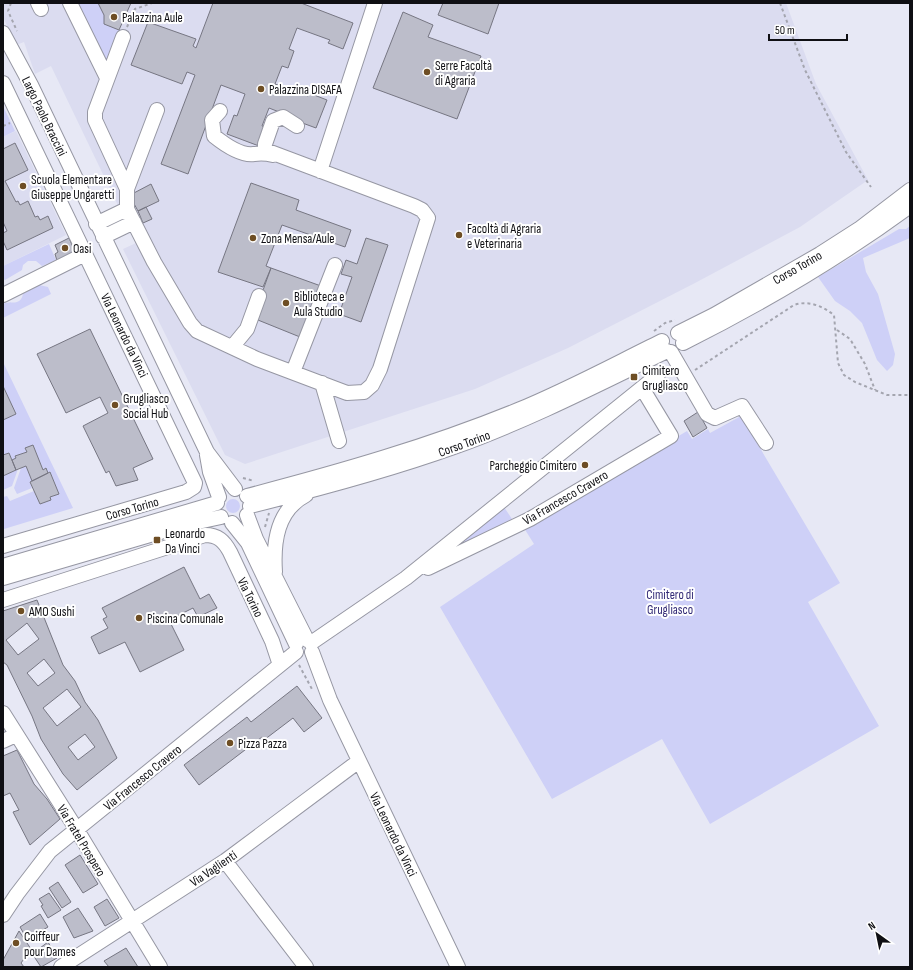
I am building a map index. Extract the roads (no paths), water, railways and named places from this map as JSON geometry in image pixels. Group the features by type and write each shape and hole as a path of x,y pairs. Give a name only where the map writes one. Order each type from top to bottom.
{"street":[{"path":"70,3 107,78"},
{"path":"320,171 375,3"},
{"path":"3,33 8,56"},
{"path":"123,37 95,112 95,120 127,189"},
{"name":"Largo Paolo Braccini","path":"8,56 31,85 114,261"},
{"name":"Largo Paolo Braccini","path":"3,83 94,271"},
{"path":"157,110 127,189 127,209 154,262 190,323 197,331 233,346 258,359 347,393 364,392 372,385 380,369 428,218 422,210 414,206 265,150 265,144 273,122 283,117 296,126"},
{"path":"220,111 212,120 214,136 223,143 244,153 255,154 260,152 276,155"},
{"name":"Corso Torino","path":"248,506 321,488 454,447 522,420 671,340 820,254 859,229 910,190"},
{"name":"Corso Torino","path":"248,506 519,410 671,340 719,325 827,264 865,239 910,206"},
{"path":"99,230 127,209"},
{"path":"78,237 99,230 134,222"},
{"path":"3,296 86,254"},
{"path":"94,271 114,261"},
{"name":"Via Leonardo da Vinci","path":"114,261 207,452 235,489"},
{"path":"293,372 335,265"},
{"name":"Via Leonardo da Vinci","path":"94,271 192,475 195,483 194,487"},
{"path":"233,346 247,329 259,296"},
{"path":"671,340 687,378 703,409 710,417 715,418 722,416 742,406 766,443"},
{"name":"Via Francesco Cravero","path":"3,915 50,851 280,665 406,578 658,375"},
{"path":"322,383 339,441"},
{"name":"Via Francesco Cravero","path":"406,578 530,519 671,436 642,388"},
{"name":"Via Leonardo da Vinci","path":"207,452 210,472 218,500"},
{"name":"Corso Torino","path":"3,546 186,492 194,487"},
{"path":"276,578 274,555 278,528 285,511 296,500 321,488"},
{"path":"235,489 243,492 248,506"},
{"name":"Corso Torino","path":"3,578 218,500 226,491 235,489"},
{"path":"218,500 217,509 226,520"},
{"name":"Corso Torino","path":"3,566 106,541 184,525 226,520 243,520 248,506"},
{"name":"Via Leonardo da Vinci","path":"248,506 256,539 276,578 304,648 458,967"},
{"name":"Via Leonardo da Vinci","path":"226,520 248,544 278,608 304,648"},
{"name":"Corso Torino","path":"69,527 106,541"},
{"name":"Via Torino","path":"96,572 205,535 214,535 224,542 272,641 280,665"},
{"path":"3,600 96,572 106,541"},
{"path":"256,606 278,608"},
{"name":"Via Fratel Prospero","path":"3,713 77,830 160,967"},
{"path":"3,741 16,735"},
{"name":"Via Vaglienti","path":"66,966 225,861 359,761"},
{"path":"225,861 306,967"}],"place":[{"name":"Palazzina Aule","path":"114,17"},
{"name":"Serre Facoltà di Agraria","path":"427,72"},
{"name":"Palazzina DISAFA","path":"261,89"},
{"name":"Scuola Elementare Giuseppe Ungaretti","path":"23,186"},
{"name":"Facoltà di Agraria e Veterinaria","path":"459,235"},
{"name":"Zona Mensa/Aule","path":"253,238"},
{"name":"Oasi","path":"65,248"},
{"name":"Biblioteca e Aula Studio","path":"286,303"},
{"name":"Cimitero Grugliasco","path":"634,377"},
{"name":"Grugliasco Social Hub","path":"115,405"},
{"name":"Parcheggio Cimitero","path":"585,465"},
{"name":"Leonardo Da Vinci","path":"157,540"},
{"name":"AMO Sushi","path":"21,611"},
{"name":"Piscina Comunale","path":"139,618"},
{"name":"Pizza Pazza","path":"230,743"},
{"name":"Coiffeur pour Dames","path":"16,943"}],"park label":[{"name":"Cimitero di Grugliasco","path":"670,602"}]}
